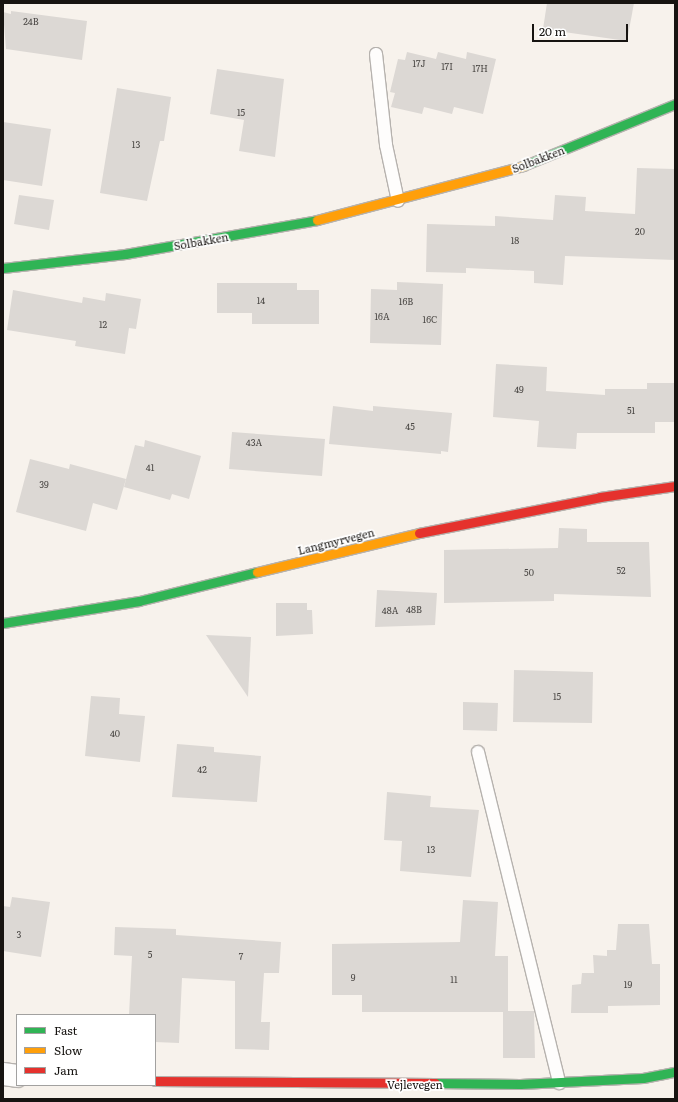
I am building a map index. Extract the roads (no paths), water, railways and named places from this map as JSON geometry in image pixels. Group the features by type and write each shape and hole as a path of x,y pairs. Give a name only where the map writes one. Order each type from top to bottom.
{"street":[{"name":"Solbakken","path":"3,268 125,254 310,222 398,201 520,167 675,104"},
{"name":"Langmyrvegen","path":"3,623 139,601 423,532 600,497 675,486"},
{"name":"Vejlevegen","path":"156,1081 559,1083 643,1078 675,1072"},
{"path":"3,1074 16,1076"}],"lane":[{"path":"376,54 386,145 398,201"},
{"path":"478,752 559,1083"}]}
